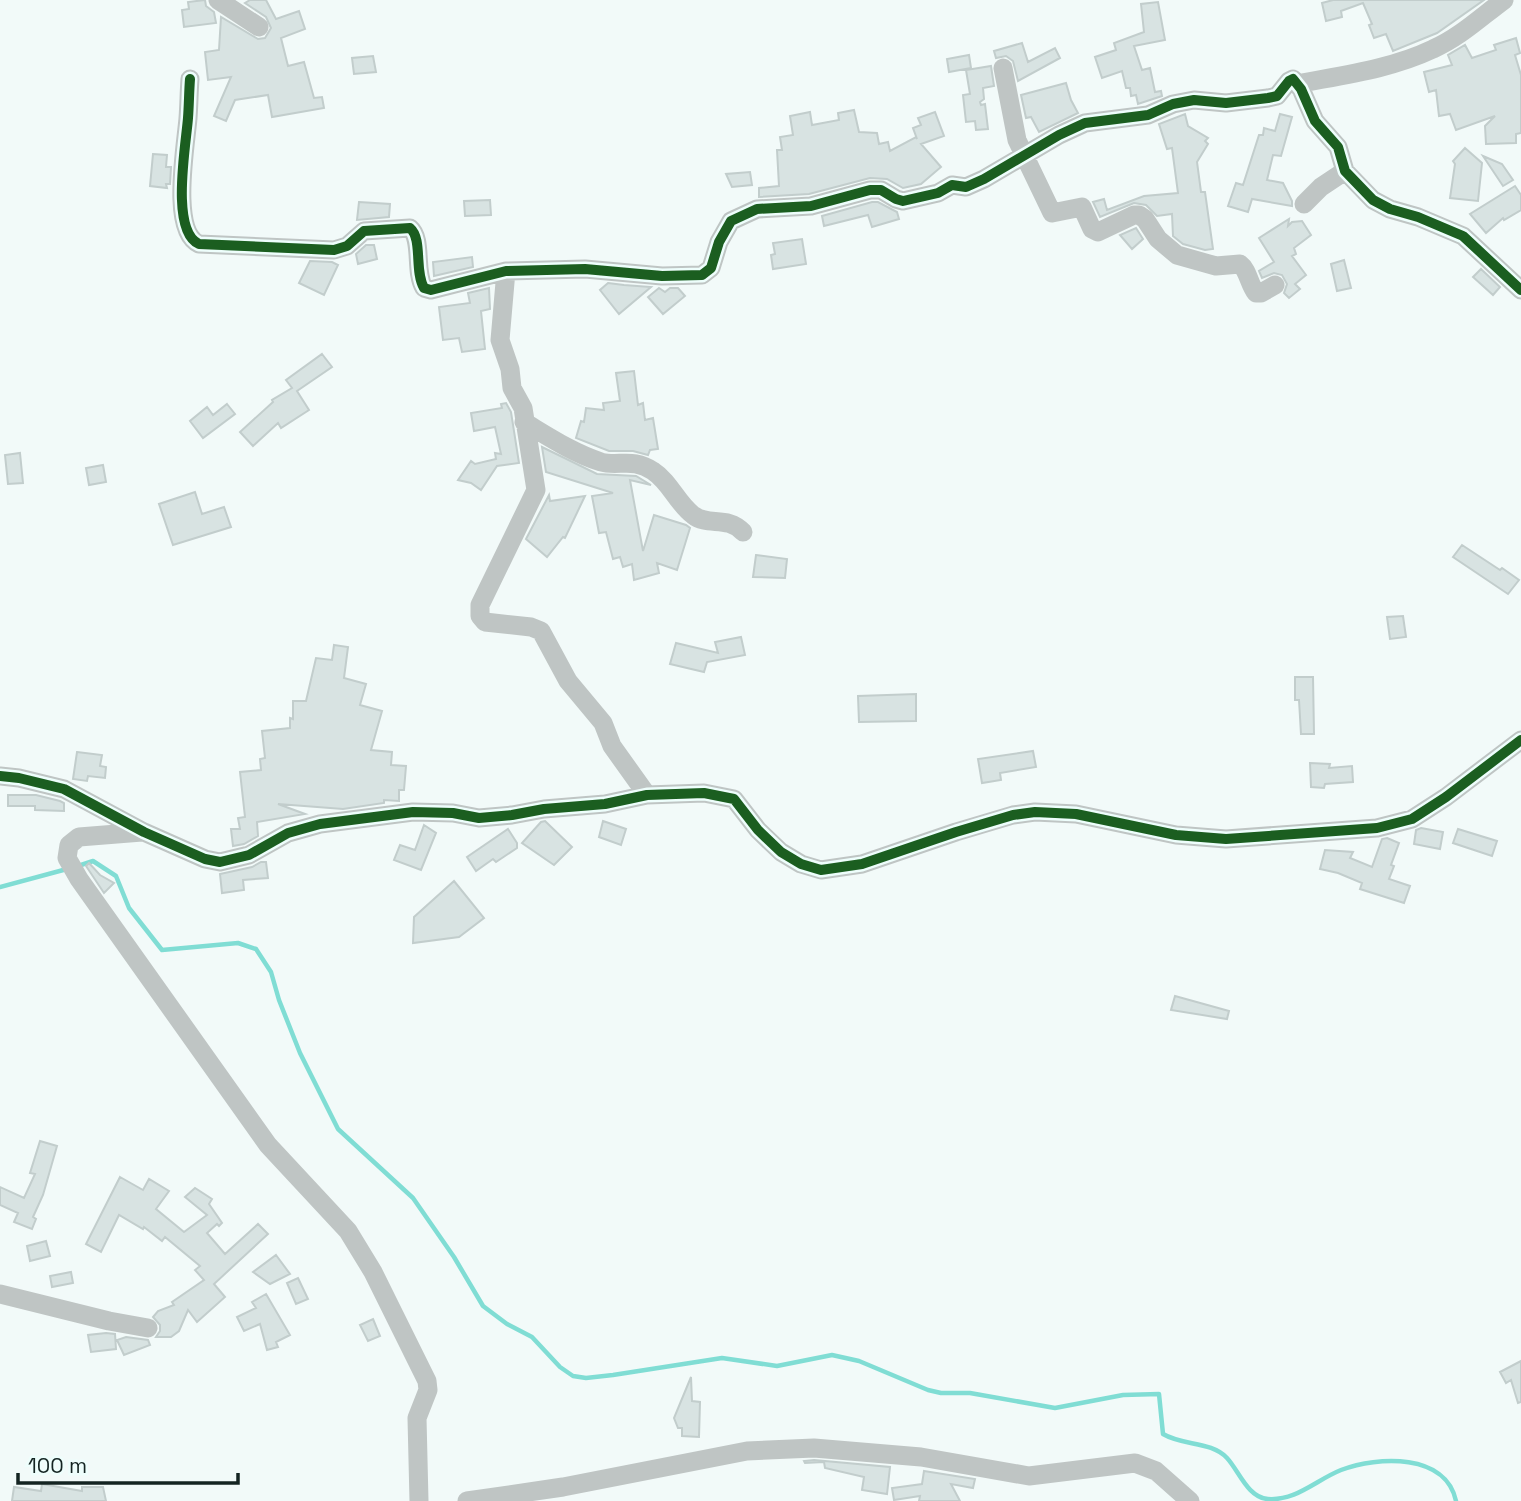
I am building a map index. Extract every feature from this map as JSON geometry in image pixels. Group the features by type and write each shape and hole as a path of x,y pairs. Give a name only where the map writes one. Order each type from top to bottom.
{"street":[{"path":"218,0 259,27"},
{"path":"1297,84 1386,66 1417,56 1464,32 1504,0"},
{"path":"1003,68 1017,140 1052,213 1081,206 1092,229 1098,232 1139,215 1145,219 1158,239 1177,255 1216,266 1240,264 1244,267 1249,284 1258,293 1275,285"},
{"path":"190,79 182,199 187,231 194,242 334,250 347,246 364,231 410,228 416,235 422,285 436,290 506,271 585,269 662,276 702,275 711,268 719,242 731,221 757,209 811,206 870,190 885,191 900,201 938,193 952,185 971,186 1085,123 1153,114 1173,104 1194,100 1226,103 1268,98 1277,96 1290,80 1296,80 1315,121 1338,147 1345,172 1373,200 1463,236 1521,290"},
{"path":"1304,204 1321,187 1345,172"},
{"path":"506,271 500,340 510,369 513,390 523,408 536,490 481,605 480,616 490,624 531,626 541,631 568,681 603,723 612,746 647,795"},
{"path":"524,422 559,443 603,463 624,461 651,469 695,516 732,523 743,532"},
{"path":"0,776 64,789 144,832 205,859 220,862 249,855 288,833 320,824 413,812 453,813 479,818 605,804 647,795 704,793 729,797 737,802 758,830 781,852 809,867 832,870 862,864 956,832 1035,811 1056,811 1104,818 1176,835 1205,838 1226,839 1377,828 1412,819 1520,740"},
{"path":"144,832 79,838 69,845 67,858 79,879 268,1145 348,1231 373,1272 427,1381 428,1390 417,1418 419,1501"},
{"path":"0,1294 148,1328"},
{"path":"467,1501 563,1487 747,1451 814,1448 921,1457 1028,1476 1135,1463 1156,1471 1190,1501"}],"building":[{"path":"205,0 206,6 214,12 216,23 184,27 182,10 189,9 188,2"},
{"path":"250,0 266,0 276,19 299,11 305,29 281,38 288,66 304,62 314,98 322,97 324,108 272,117 268,95 235,100 226,121 214,116 231,77 208,80 205,52 219,50 221,17 258,39 265,38 271,28 266,17 245,3"},
{"path":"1333,0 1484,0 1437,33 1393,51 1386,34 1374,38 1369,25 1372,24 1363,3 1341,11 1342,17 1326,21 1322,3"},
{"path":"1158,2 1165,40 1134,46 1142,70 1150,68 1155,92 1161,91 1162,96 1138,104 1136,95 1131,96 1130,88 1126,88 1122,71 1102,78 1095,57 1116,50 1114,43 1144,32 1141,4"},
{"path":"1516,38 1520,53 1515,55 1521,75 1521,133 1516,134 1516,143 1486,144 1485,126 1495,116 1456,130 1450,114 1439,116 1436,90 1429,92 1424,72 1452,65 1448,55 1465,45 1472,58 1496,50 1494,45"},
{"path":"1022,43 1028,62 1055,48 1060,58 1018,81 1013,61 1006,56 996,58 994,51"},
{"path":"969,55 971,68 949,72 947,59"},
{"path":"373,56 376,72 354,74 352,58"},
{"path":"991,66 994,86 983,88 984,99 980,102 981,105 985,104 988,129 976,130 975,121 966,122 963,95 970,94 966,70"},
{"path":"1066,83 1078,113 1039,132 1031,117 1026,118 1021,95"},
{"path":"854,110 859,132 877,133 879,144 888,142 890,151 916,137 917,139 913,128 921,125 918,118 935,112 944,136 921,144 941,167 921,184 903,188 887,179 870,178 809,194 759,197 759,188 779,186 777,150 782,150 780,137 793,135 790,116 810,112 812,125 839,120 838,113"},
{"path":"1185,114 1188,126 1208,138 1205,141 1208,144 1197,162 1201,192 1205,192 1213,249 1205,250 1183,244 1173,236 1172,214 1157,216 1146,205 1134,203 1100,217 1093,202 1104,199 1107,210 1144,196 1178,193 1172,148 1167,149 1159,124"},
{"path":"1280,114 1292,117 1281,156 1273,155 1267,180 1283,183 1292,206 1252,199 1248,212 1228,206 1236,183 1243,185 1259,135 1263,135 1264,128 1275,131"},
{"path":"1465,148 1482,163 1478,201 1450,198 1455,164 1453,161"},
{"path":"153,154 167,155 166,167 171,167 170,184 166,184 167,188 150,186"},
{"path":"1483,156 1502,164 1513,180 1503,186"},
{"path":"750,172 752,185 732,187 726,174"},
{"path":"1515,186 1521,195 1521,210 1504,220 1503,218 1486,233 1470,214"},
{"path":"490,200 491,215 465,216 464,201"},
{"path":"359,202 390,204 389,217 357,220"},
{"path":"878,202 897,212 899,219 872,227 868,215 824,226 822,216"},
{"path":"1289,219 1288,226 1292,222 1302,221 1311,235 1294,248 1296,254 1292,256 1306,275 1295,284 1300,289 1289,298 1284,293 1287,284 1282,275 1274,273 1262,278 1259,271 1274,262 1259,238"},
{"path":"1136,228 1143,239 1132,249 1120,235"},
{"path":"802,239 806,264 773,269 773,243"},
{"path":"366,245 374,245 377,259 358,264 356,254"},
{"path":"472,257 473,267 434,276 433,262"},
{"path":"1344,260 1351,288 1337,291 1331,264"},
{"path":"310,261 332,262 338,265 324,295 299,283"},
{"path":"1481,269 1500,287 1493,295 1473,277"},
{"path":"608,283 651,287 619,314 600,290"},
{"path":"489,288 490,309 481,311 485,349 462,352 459,338 443,340 439,307 470,303 468,293"},
{"path":"659,288 665,292 670,288 678,288 685,296 663,314 648,297"},
{"path":"322,354 332,367 297,391 309,410 281,428 278,423 253,446 240,432 273,402 272,400 292,388 286,380"},
{"path":"634,371 638,405 643,403 645,420 653,418 658,449 650,450 648,455 633,451 609,451 576,438 581,421 584,422 586,408 604,410 603,403 620,401 616,373"},
{"path":"506,403 511,412 519,463 497,466 481,490 471,483 458,480 471,461 475,464 496,459 495,453 501,454 495,427 474,431 471,413 502,408 501,404"},
{"path":"227,404 235,414 203,438 190,421 207,407 213,415"},
{"path":"542,447 597,474 636,476 651,485 630,480 643,551 654,515 686,525 690,528 677,570 657,563 659,573 634,580 632,564 623,567 620,557 613,559 606,532 599,533 592,496 613,493 546,472"},
{"path":"20,453 23,483 8,484 5,455"},
{"path":"103,465 106,482 89,485 86,468"},
{"path":"195,492 202,514 224,507 231,527 173,545 159,504"},
{"path":"549,495 550,501 585,496 565,538 563,537 547,557 526,539"},
{"path":"1462,545 1519,580 1508,594 1453,557"},
{"path":"756,555 787,559 785,578 753,577"},
{"path":"1403,616 1406,637 1390,639 1387,617"},
{"path":"741,637 745,655 707,662 704,672 670,664 676,643 718,653 715,642"},
{"path":"334,645 348,647 344,678 366,684 360,705 382,711 371,750 392,752 391,765 406,766 404,790 399,790 399,801 384,800 384,803 343,809 278,804 305,814 257,822 258,836 244,844 233,846 231,829 240,829 238,818 245,817 240,772 261,770 260,759 265,758 262,731 290,728 293,701 306,701 316,658 332,660"},
{"path":"1295,677 1313,677 1314,734 1301,734 1299,700 1295,700"},
{"path":"916,694 916,721 859,722 858,696"},
{"path":"1033,751 1036,767 1000,773 1001,780 982,783 978,759"},
{"path":"77,752 102,755 100,766 106,767 105,778 88,776 87,781 73,779"},
{"path":"1310,763 1330,764 1329,768 1352,766 1353,782 1325,784 1324,788 1311,787"},
{"path":"8,795 36,795 60,801 64,803 64,811 35,810 35,806 8,806"},
{"path":"545,821 572,847 554,865 522,843"},
{"path":"603,821 626,829 621,845 599,837"},
{"path":"424,825 436,833 421,870 394,860 400,845 415,850"},
{"path":"1421,828 1443,832 1440,849 1414,844 1416,830"},
{"path":"508,829 517,843 517,848 496,862 493,859 476,871 467,857"},
{"path":"1458,829 1497,841 1492,856 1453,843"},
{"path":"1387,838 1399,843 1389,879 1410,886 1404,903 1360,889 1362,883 1320,869 1325,850 1353,852 1350,858 1372,867 1382,839"},
{"path":"266,862 268,878 243,880 244,890 222,893 220,874 252,867"},
{"path":"89,863 100,875 114,883 104,893 86,866"},
{"path":"454,881 484,918 459,937 413,943 414,917"},
{"path":"1175,996 1229,1011 1227,1019 1171,1010"},
{"path":"40,1141 57,1146 43,1195 33,1217 36,1219 32,1229 14,1222 18,1213 0,1205 0,1187 24,1198 35,1174 30,1173"},
{"path":"120,1177 143,1190 149,1179 169,1191 156,1209 184,1232 207,1215 185,1197 195,1188 212,1199 209,1204 222,1223 207,1233 225,1254 258,1224 268,1234 214,1284 225,1297 197,1322 188,1310 179,1331 171,1337 156,1337 160,1325 153,1317 158,1311 174,1305 172,1302 204,1280 195,1270 200,1266 165,1237 162,1241 144,1227 143,1229 119,1215 101,1252 86,1244"},
{"path":"46,1241 50,1256 30,1261 27,1246"},
{"path":"276,1255 290,1274 270,1284 253,1272"},
{"path":"71,1272 73,1283 52,1287 50,1276"},
{"path":"298,1278 308,1299 296,1304 287,1283"},
{"path":"266,1294 290,1335 276,1342 278,1347 267,1350 260,1324 244,1331 237,1317 256,1308 252,1302"},
{"path":"373,1319 380,1336 368,1341 360,1325"},
{"path":"115,1334 116,1349 91,1352 88,1335"},
{"path":"126,1337 148,1340 150,1345 124,1355 117,1340"},
{"path":"1521,1361 1521,1402 1518,1403 1511,1380 1506,1383 1500,1372"},
{"path":"691,1377 692,1401 700,1402 699,1437 682,1436 682,1428 678,1428 674,1418"},
{"path":"814,1460 890,1467 887,1494 862,1490 864,1477 825,1468 824,1462 804,1461"},
{"path":"924,1471 975,1479 973,1488 951,1484 960,1501 919,1501 920,1496 894,1500 892,1488 922,1484"},
{"path":"42,1484 82,1491 82,1487 103,1487 106,1501 12,1501 14,1487 41,1491"}],"waterway":[{"path":"78,866 93,861 116,876 129,908 162,950 238,943 256,949 271,972 300,1053 338,1129 413,1198 454,1257 483,1306 507,1324 532,1337 560,1367 573,1376 586,1378 613,1375 722,1358 777,1366 832,1355 859,1361 928,1390 970,1393 1055,1408 1123,1395 1159,1394 1163,1434 1220,1453 1227,1458 1249,1489 1261,1497 1288,1497 1341,1470 1356,1465 1391,1461 1425,1466 1439,1474 1450,1485 1456,1501"},
{"path":"0,887 67,869"}],"cycle path":[{"path":"190,79 182,206 190,236 199,244 334,250 347,246 364,231 410,228 416,240 421,281 424,288 431,290 506,271 585,269 662,276 702,275 711,268 719,242 731,221 757,209 811,206 870,190 881,190 903,201 938,193 952,185 966,187 1085,123 1148,115 1173,104 1194,100 1226,103 1268,98 1277,96 1293,79 1301,89 1315,121 1338,147 1345,171 1373,200 1463,236 1521,290"},
{"path":"0,776 64,789 144,832 205,859 220,862 249,855 288,833 320,824 413,812 453,813 479,818 605,804 647,795 704,793 734,799 758,830 781,852 801,864 821,870 862,864 956,832 1013,815 1035,812 1076,814 1176,835 1226,839 1377,828 1412,819 1446,797 1521,740"}]}
